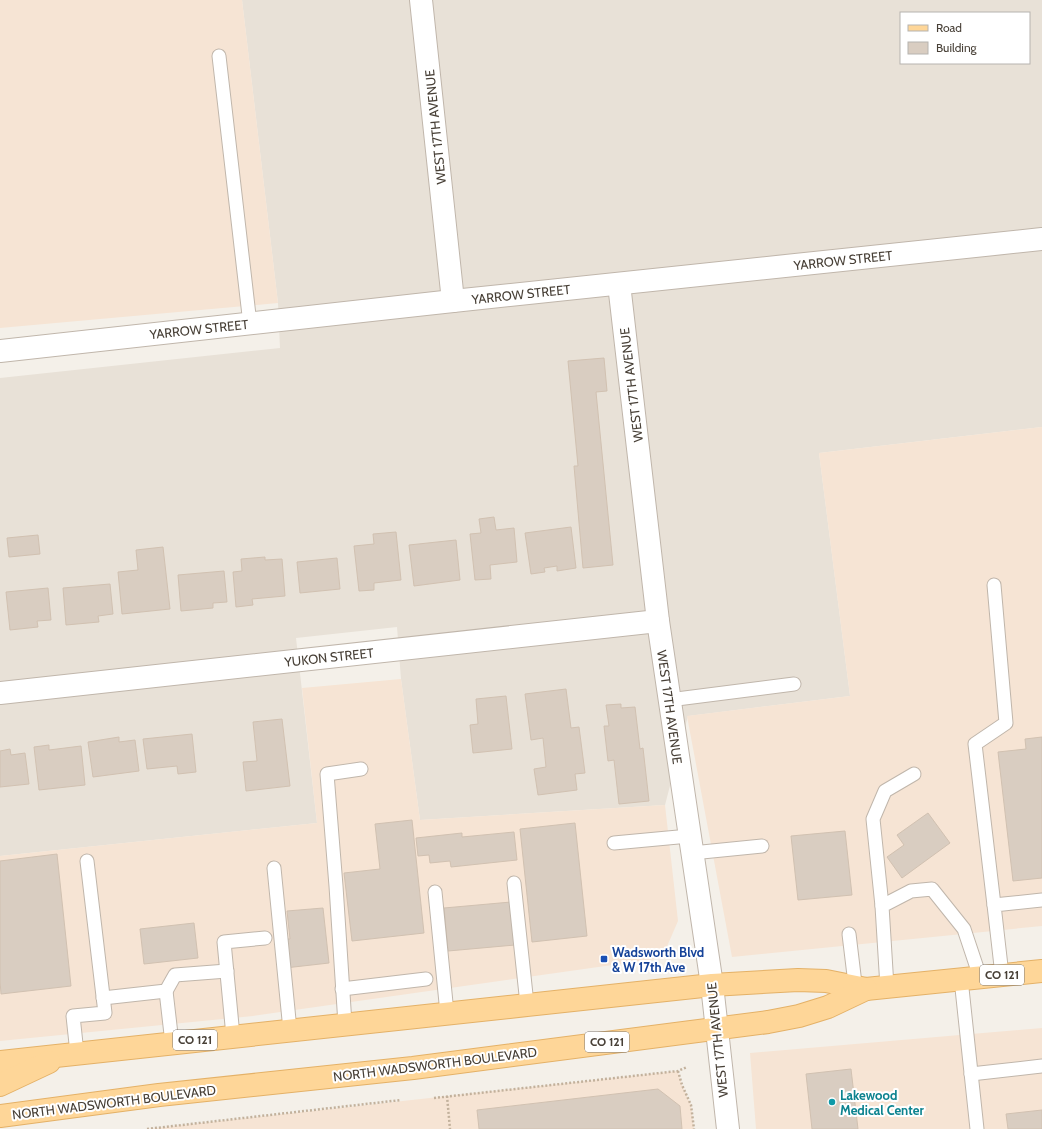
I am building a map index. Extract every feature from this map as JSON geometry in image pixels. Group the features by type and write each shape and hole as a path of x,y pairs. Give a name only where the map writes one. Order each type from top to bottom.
{"main road":[{"name":"NORTH WADSWORTH BOULEVARD","path":"0,1116 159,1095 412,1068 768,1022 798,1016 828,1007 866,990 1042,971"},
{"name":"NORTH WADSWORTH BOULEVARD","path":"0,1062 712,985 798,980 826,981 866,990"},
{"path":"0,1085 71,1054"}],"street":[{"name":"WEST 17TH AVENUE","path":"421,0 453,301"},
{"name":"YARROW STREET","path":"0,351 453,301 1042,239"},
{"name":"WEST 17TH AVENUE","path":"619,284 658,621 712,985 728,1129"},
{"name":"YUKON STREET","path":"0,693 658,621"}],"lane":[{"path":"219,56 250,324"},
{"path":"994,586 1006,722 974,744 1002,975"},
{"path":"669,700 794,684"},
{"path":"345,1024 327,774 361,769"},
{"path":"866,990 882,906 873,819 885,791 914,774"},
{"path":"614,843 762,846"},
{"path":"71,1054 73,1016 105,1013 87,861"},
{"path":"274,868 290,1030"},
{"path":"514,883 527,1004"},
{"path":"882,906 911,891 932,889 964,928 971,978 971,1074 977,1129"},
{"path":"435,892 447,1013"},
{"path":"994,905 1042,900"},
{"path":"849,934 866,990"},
{"path":"233,1036 224,942 265,938"},
{"path":"172,1043 166,991 175,975 227,971"},
{"path":"342,989 426,979"},
{"path":"103,998 166,991"},
{"path":"971,1074 1042,1066"}],"path":[{"path":"434,1098 678,1071 687,1067"},
{"path":"678,1071 682,1085 691,1105 694,1129"},
{"path":"447,1096 450,1129"},
{"path":"147,1129 401,1100"}],"shaded area":[{"path":"0,0 242,0 278,303 0,328"},
{"path":"242,0 1042,0 1042,427 819,453 850,696 688,716 665,805 420,820 401,679 397,627 296,638 317,823 0,856 0,378 280,348 278,303"},
{"path":"1042,427 1042,926 732,957 687,716 850,696 819,453"},
{"path":"401,679 420,820 665,805 678,921 662,958 253,1016 0,1041 0,856 317,823 302,688"},
{"path":"1042,1028 1042,1129 756,1129 750,1053"},
{"path":"678,1071 682,1085 691,1105 694,1129 147,1129"}],"building":[{"path":"604,358 607,391 596,392 613,565 583,568 574,466 578,466 568,361"},
{"path":"494,517 496,530 514,528 517,562 490,565 491,579 475,580 470,534 481,533 479,519"},
{"path":"571,527 576,568 557,571 557,566 544,568 545,572 531,574 525,533"},
{"path":"396,532 401,580 374,583 374,590 359,591 354,546 374,544 373,534"},
{"path":"38,535 40,554 9,557 7,538"},
{"path":"456,540 460,580 414,586 409,545"},
{"path":"163,547 170,609 122,614 118,572 138,570 136,550"},
{"path":"265,557 265,560 282,559 285,596 252,599 253,605 236,607 233,572 242,571 241,559"},
{"path":"337,558 340,589 300,593 297,562"},
{"path":"224,571 227,602 213,603 213,608 181,611 178,575"},
{"path":"110,584 113,614 98,616 99,622 66,625 63,588"},
{"path":"48,588 51,620 37,621 38,627 10,630 6,592"},
{"path":"566,689 571,728 579,727 585,773 575,774 577,790 538,795 534,769 546,767 543,738 531,740 525,694"},
{"path":"506,696 512,749 473,753 470,725 478,724 476,699"},
{"path":"621,704 621,708 635,707 640,749 643,748 649,801 619,804 614,760 608,761 604,726 609,726 606,705"},
{"path":"282,719 290,786 246,791 243,762 257,761 253,722"},
{"path":"192,734 196,772 178,774 177,766 147,769 143,739"},
{"path":"119,737 119,742 135,740 139,771 93,777 88,742"},
{"path":"1042,737 1042,878 1013,881 998,752 1026,749 1025,739"},
{"path":"49,745 49,750 81,746 85,785 39,790 34,747"},
{"path":"10,749 11,755 25,753 29,784 0,787 0,751"},
{"path":"928,813 950,843 902,878 887,857 904,845 897,835"},
{"path":"412,820 424,933 352,941 344,873 380,869 375,824"},
{"path":"575,823 587,936 532,942 520,829"},
{"path":"845,831 852,895 798,900 791,836"},
{"path":"514,832 517,860 451,867 450,861 430,863 429,855 418,856 416,838 462,833 462,837"},
{"path":"57,854 71,986 1,994 0,861"},
{"path":"511,902 515,945 448,951 444,908"},
{"path":"323,908 329,963 285,968 282,939 290,939 287,911"},
{"path":"194,923 198,958 144,964 140,929"},
{"name":"Lakewood Medical Center","path":"851,1069 858,1129 812,1129 806,1074"},
{"path":"658,1089 680,1106 682,1129 479,1129 477,1110"},
{"path":"1042,1110 1042,1129 1008,1129 1006,1114"}],"place":[{"name":"Wadsworth Blvd & W 17th Ave","path":"604,959"},
{"name":"Lakewood Medical Center","path":"832,1102"}]}
